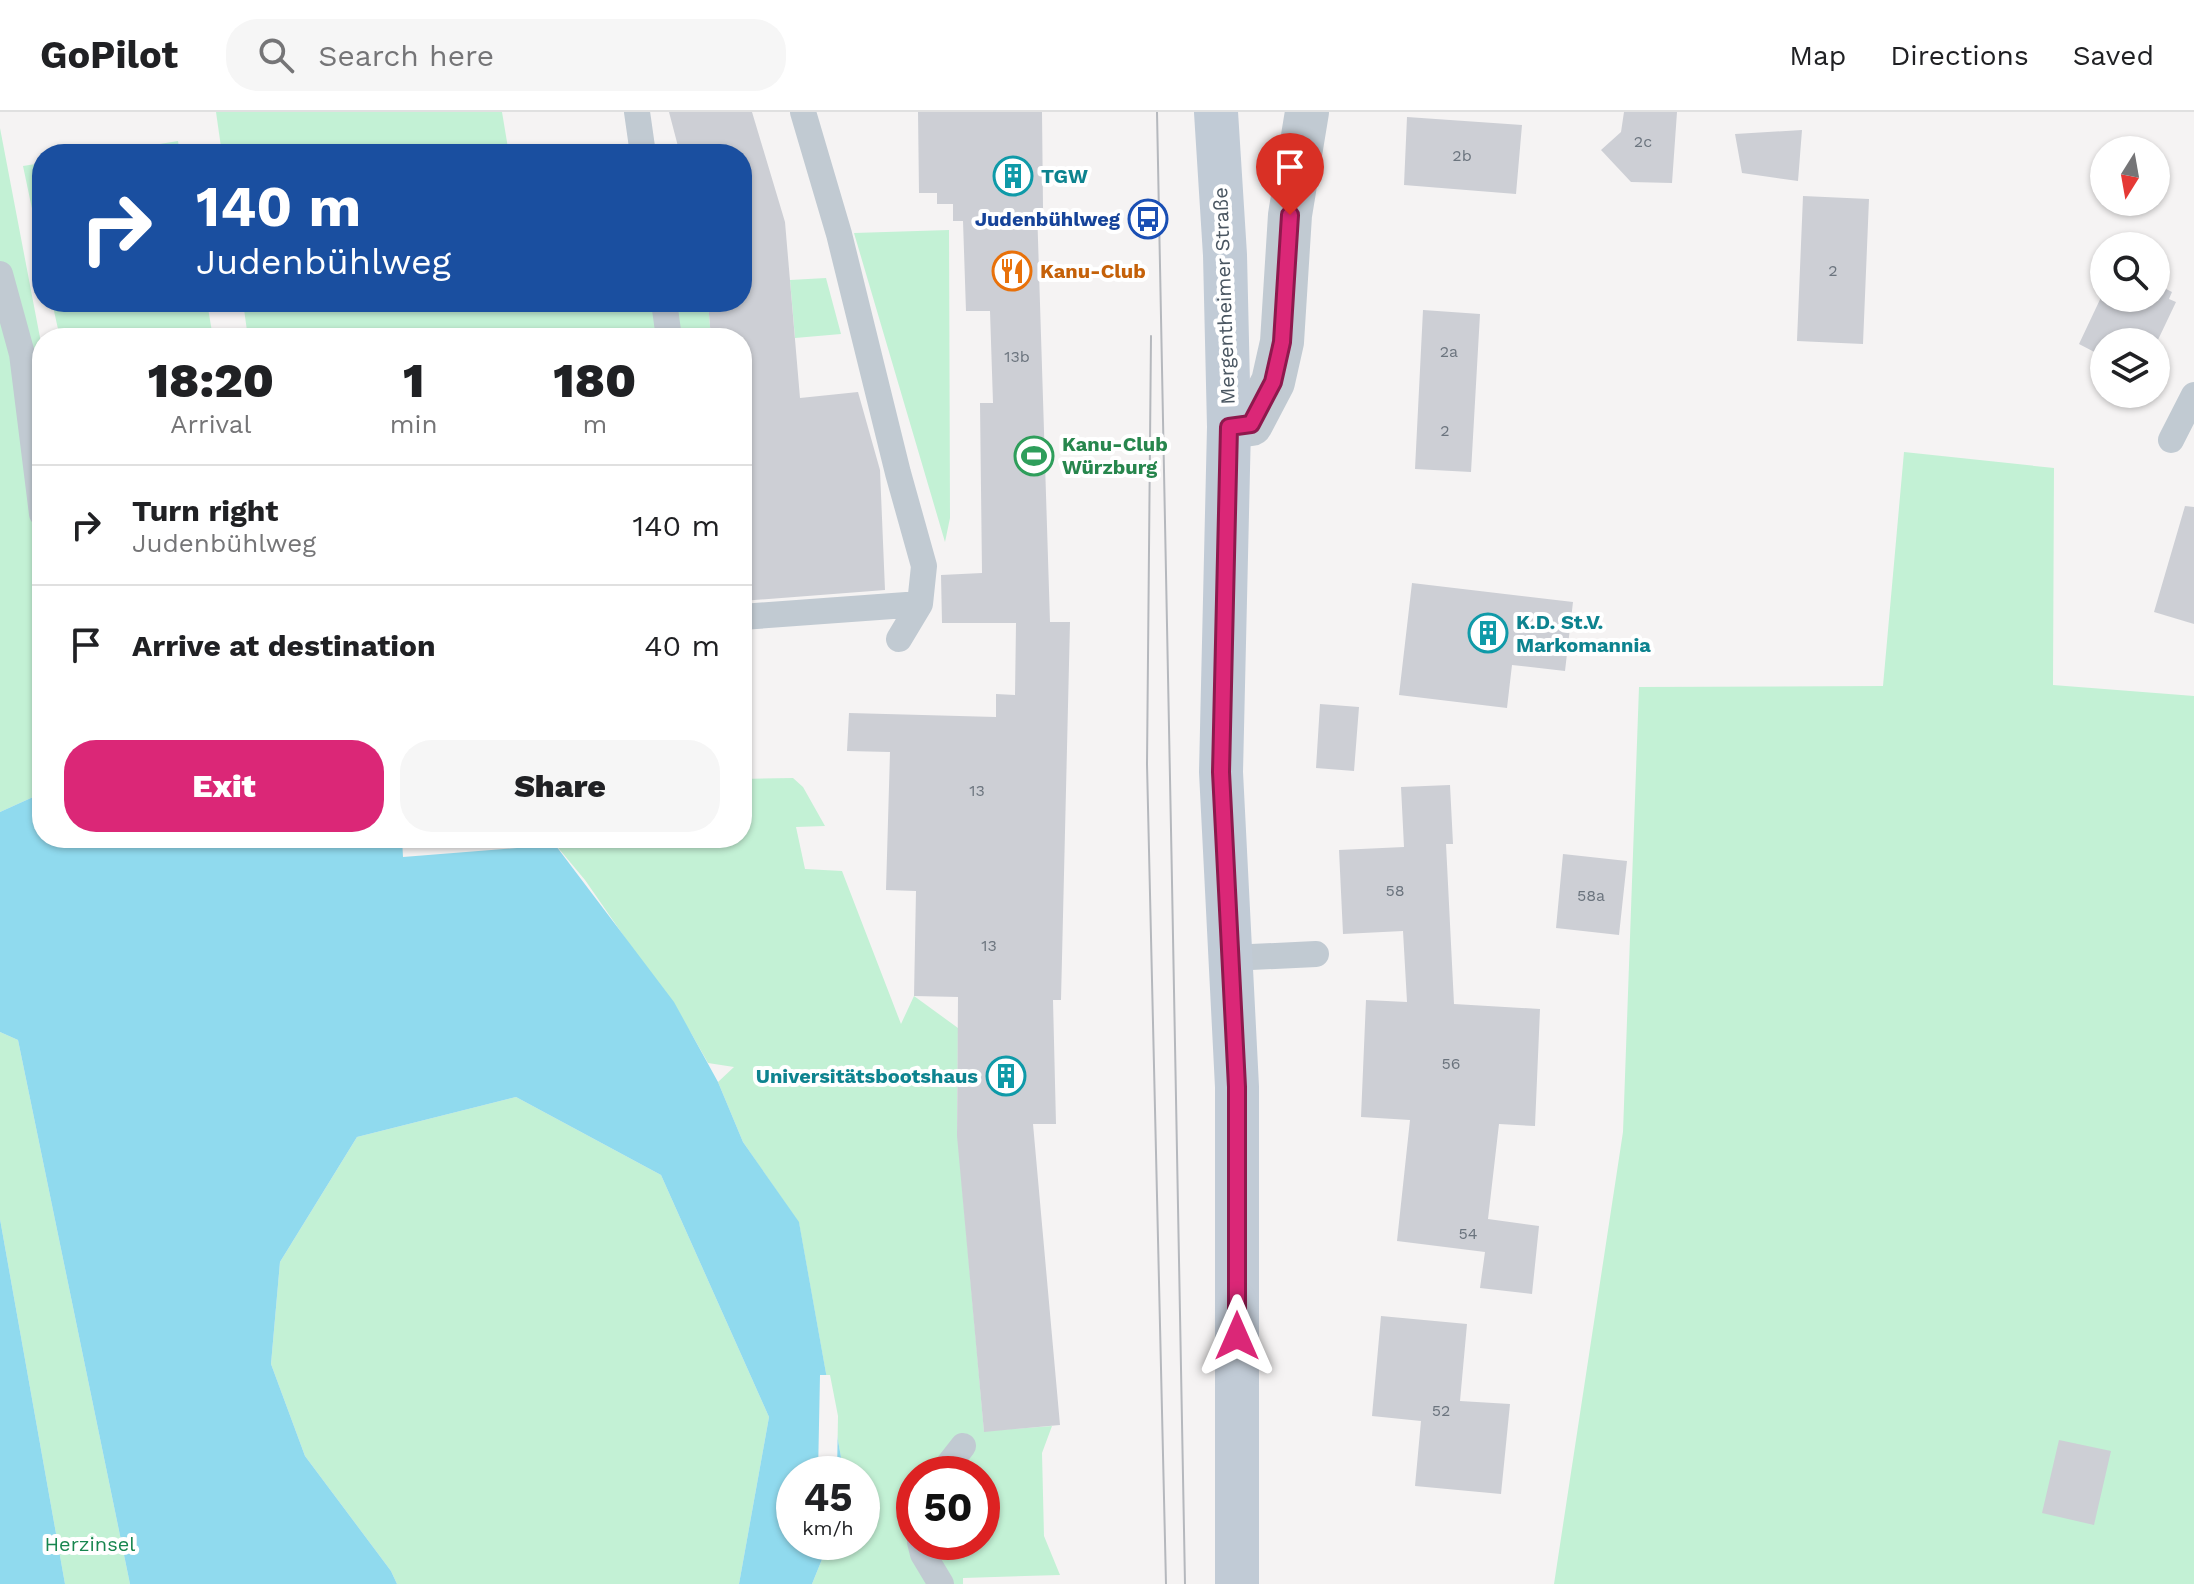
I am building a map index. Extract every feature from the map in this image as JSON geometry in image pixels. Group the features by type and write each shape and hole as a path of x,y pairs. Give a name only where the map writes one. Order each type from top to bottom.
{"main road":[{"name":"Mergentheimer Straße","path":"1216,112 1225,255 1229,427 1221,772 1237,1087 1237,1584"}],"street":[{"path":"1229,427 1251,424 1273,382 1282,342 1290,215 1307,112"}],"lane":[{"path":"637,112 642,144"},
{"path":"803,112 839,234 924,566 920,604 899,639"},
{"path":"0,274 22,354 32,434"},
{"path":"2171,440 2194,395"},
{"path":"752,616 920,604"},
{"path":"1230,958 1316,954"},
{"path":"955,1456 963,1446"},
{"path":"927,1560 941,1584"}],"green space":[{"path":"216,112 502,112 507,144 221,144"},
{"path":"0,128 32,296 32,312 35,312 38,328 32,328 32,798 0,812"},
{"path":"32,165 32,209 23,166"},
{"path":"949,230 950,518 945,542 854,233"},
{"path":"826,278 841,334 795,338 790,280"},
{"path":"54,312 209,312 211,328 58,328"},
{"path":"244,312 709,312 710,328 247,328"},
{"path":"1904,452 2054,468 2053,685 2194,696 2194,1584 1554,1584 1623,1132 1639,687 1883,686"},
{"path":"793,778 803,787 825,826 796,827 805,869 842,871 901,1024 914,996 958,1028 957,1128 984,1431 1052,1426 1042,1453 1044,1536 1060,1575 963,1578 963,1584 812,1584 822,1560 880,1560 880,1456 841,1456 799,1223 743,1142 718,1082 734,1067 708,1063 691,1033 585,880 558,848 752,848 752,779"},
{"name":"Herzinsel","path":"0,1032 18,1040 130,1584 65,1584 0,1219"},
{"path":"516,1097 661,1175 769,1417 739,1584 397,1584 391,1571 305,1456 271,1364 280,1262 357,1137"}],"water":[{"path":"32,798 32,848 558,848 674,1002 718,1082 743,1142 799,1222 841,1456 776,1456 776,1560 822,1560 812,1584 739,1584 769,1417 661,1175 516,1097 357,1137 280,1262 271,1364 305,1456 391,1571 397,1584 130,1584 18,1040 0,1032 0,812"},
{"path":"0,1219 65,1584 0,1584"}],"pier":[{"path":"403,848 516,848 403,857"},
{"path":"820,1375 830,1375 838,1416 837,1456 818,1456"}],"building":[{"path":"669,112 752,112 785,222 800,398 858,392 880,470 885,590 752,600 752,328 710,328 709,312 752,312 752,144 677,144"},
{"path":"918,112 1042,112 1043,208 1037,208 1050,622 1070,622 1061,1000 1053,1000 1056,1124 1033,1124 1060,1425 984,1432 957,1136 958,997 914,996 916,891 886,890 890,752 847,751 849,713 996,717 996,694 1015,695 1016,623 942,623 941,575 982,573 980,403 993,403 990,311 966,311 963,221 953,221 953,204 937,204 937,193 919,193"},
{"path":"1624,112 1677,112 1672,183 1631,182 1601,150 1621,132"},
{"path":"1407,117 1522,125 1516,194 1404,185"},
{"path":"1802,130 1798,181 1742,173 1735,134"},
{"path":"1803,196 1869,199 1863,344 1797,341"},
{"path":"2170,299 2176,302 2164,328 2090,328 2090,350 2079,344 2094,312 2170,312"},
{"path":"1423,310 1480,314 1471,472 1415,469"},
{"path":"2185,506 2194,507 2194,624 2154,612"},
{"name":"K.D. St.V. Markomannia","path":"1412,583 1573,602 1565,671 1512,665 1507,708 1399,695"},
{"path":"1320,704 1359,707 1354,771 1316,768"},
{"path":"1450,785 1453,844 1446,844 1454,1004 1540,1009 1535,1126 1499,1124 1488,1219 1539,1226 1532,1294 1480,1288 1485,1252 1397,1241 1410,1120 1361,1117 1366,1000 1407,1002 1403,931 1343,934 1339,850 1404,847 1401,787"},
{"path":"1563,854 1627,861 1619,935 1556,928"},
{"path":"1381,1316 1467,1324 1460,1401 1510,1404 1501,1494 1415,1486 1421,1421 1372,1416"},
{"path":"2059,1440 2111,1451 2094,1525 2042,1513"}],"tram line":[{"path":"1157,112 1185,1584"},
{"path":"1151,336 1147,764 1166,1584"}],"place":[{"name":"TGW","path":"1013,176"},
{"name":"Judenbühlweg","path":"1148,219"},
{"name":"Kanu-Club","path":"1012,271"},
{"name":"Kanu-Club Würzburg","path":"1034,456"},
{"name":"K.D. St.V. Markomannia","path":"1488,633"},
{"name":"Universitätsbootshaus","path":"1006,1076"}],"route":[{"path":"1237,1336 1237,1087 1221,772 1229,427 1251,424 1273,382 1282,342 1290,215"}]}
